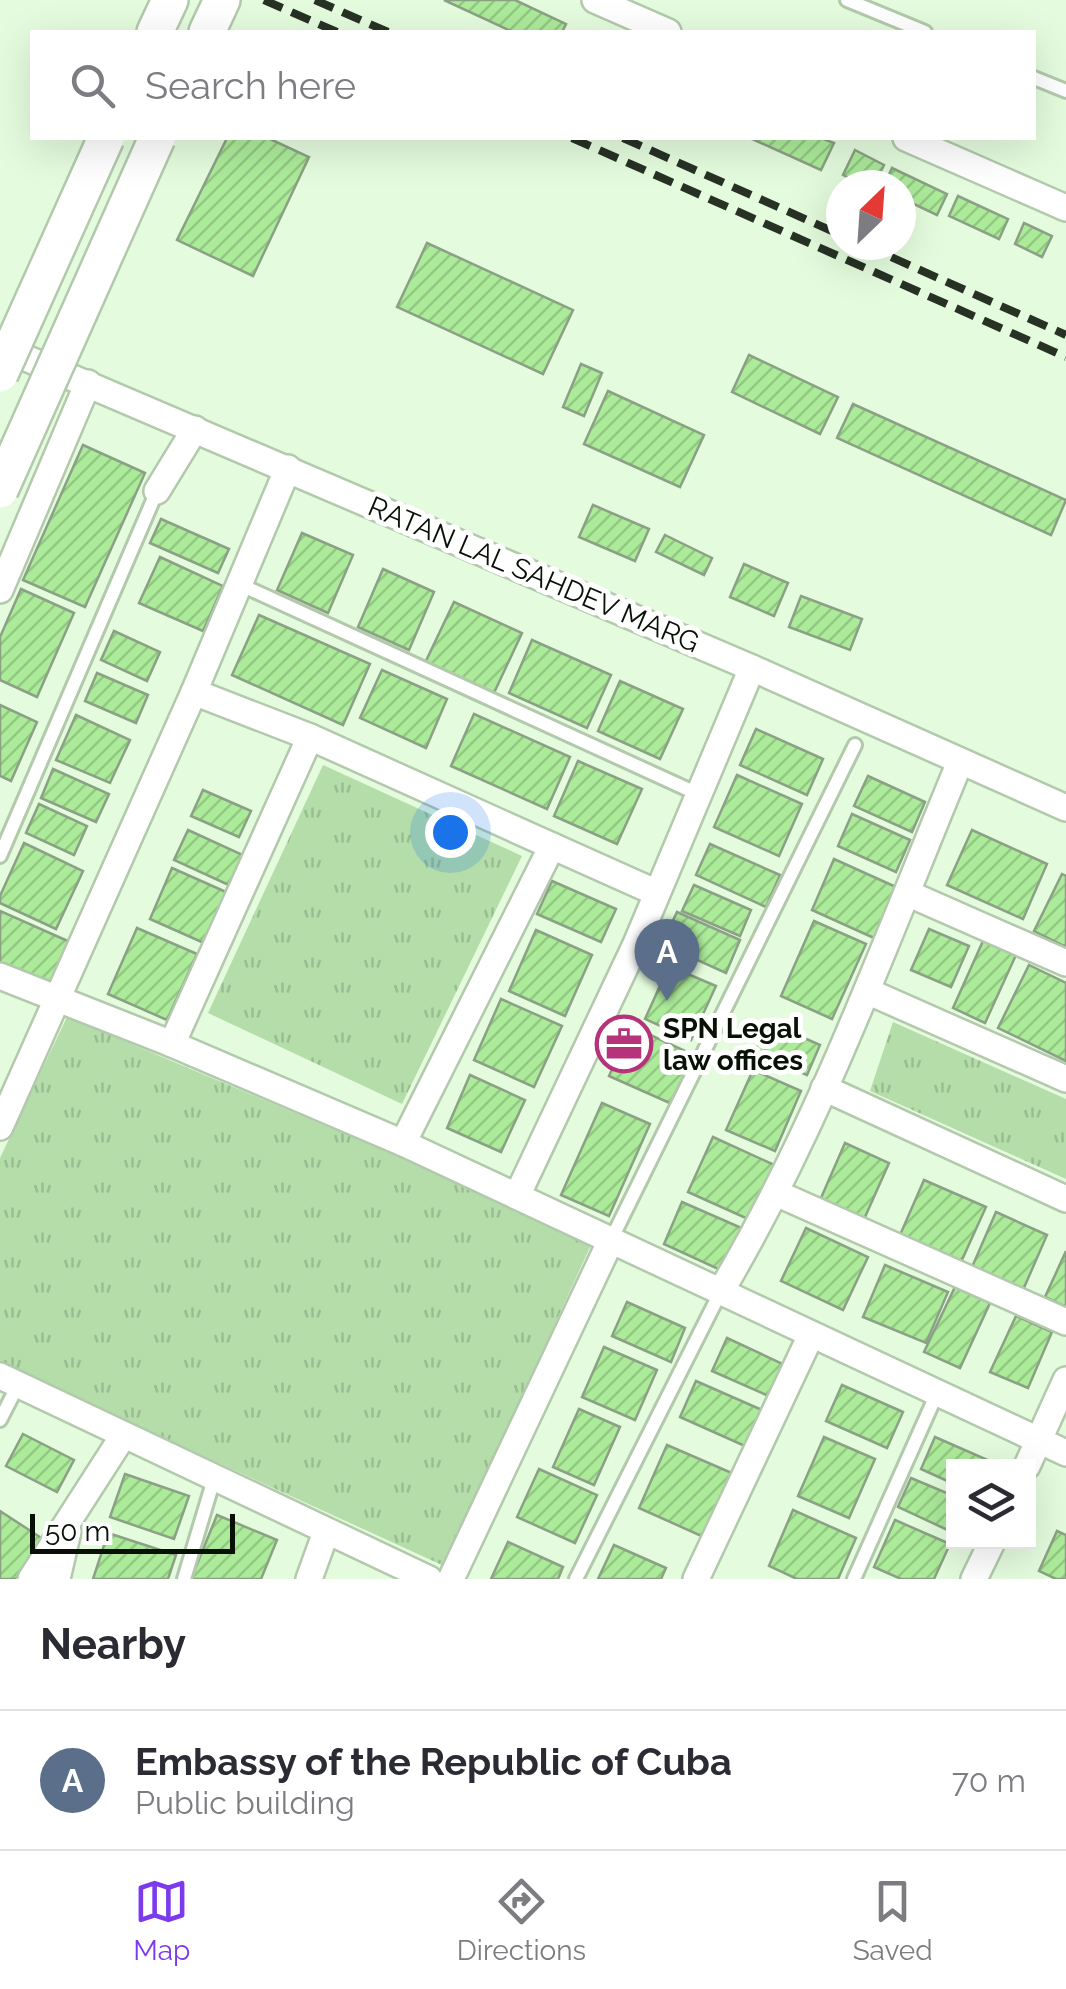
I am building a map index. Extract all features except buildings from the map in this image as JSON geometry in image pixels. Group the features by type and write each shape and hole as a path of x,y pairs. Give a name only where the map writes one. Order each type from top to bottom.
{"main road":[{"path":"156,30 170,0"},
{"path":"207,30 222,0"},
{"path":"0,374 105,140"},
{"path":"0,490 156,140"}],"street":[{"path":"595,0 663,30"},
{"path":"911,140 1066,208"},
{"name":"RATAN LAL SAHDEV MARG","path":"0,347 752,668 1066,808"},
{"path":"0,590 88,383"},
{"path":"157,491 195,429"},
{"path":"0,1127 194,692 288,468"},
{"path":"517,1196 657,892 752,668"},
{"path":"194,692 310,737 657,892"},
{"path":"855,745 867,720"},
{"path":"172,1044 310,737"},
{"path":"720,1290 776,1194 867,991 960,762"},
{"path":"403,1143 552,846"},
{"path":"906,893 1066,963"},
{"path":"0,976 172,1044 403,1143 1066,1453"},
{"path":"867,991 1066,1079"},
{"path":"824,1088 1066,1199"},
{"path":"776,1194 1066,1322"},
{"path":"451,1579 611,1240"},
{"path":"696,1579 811,1335"},
{"path":"1030,1459 1066,1380"},
{"path":"9,1381 429,1579"},
{"path":"30,1579 123,1436"},
{"path":"58,1579 71,1516"},
{"path":"309,1579 326,1532"},
{"path":"974,1579 989,1549"}],"lane":[{"path":"847,0 920,30"},
{"path":"1036,79 1066,91"},
{"path":"0,856 157,491"},
{"path":"240,584 698,794"},
{"path":"611,1240 855,745"},
{"path":"576,1579 720,1290"},
{"path":"0,1420 9,1381"},
{"path":"854,1579 938,1391"},
{"path":"184,1579 214,1478"}],"green space":[{"path":"323,765 522,856 402,1104 208,1013"},
{"path":"67,1017 395,1155 591,1245 444,1566 0,1363 0,1158"},
{"path":"893,1022 1066,1099 1066,1179 870,1091"}],"railway":[{"path":"264,0 332,30"},
{"path":"315,0 383,30"},
{"path":"577,140 1066,357"},
{"path":"627,140 826,228"},
{"path":"898,260 1066,335"}],"place":[{"name":"Embassy of the Republic of Cuba","path":"667,1001"},
{"name":"SPN Legal law offices","path":"624,1044"}]}
